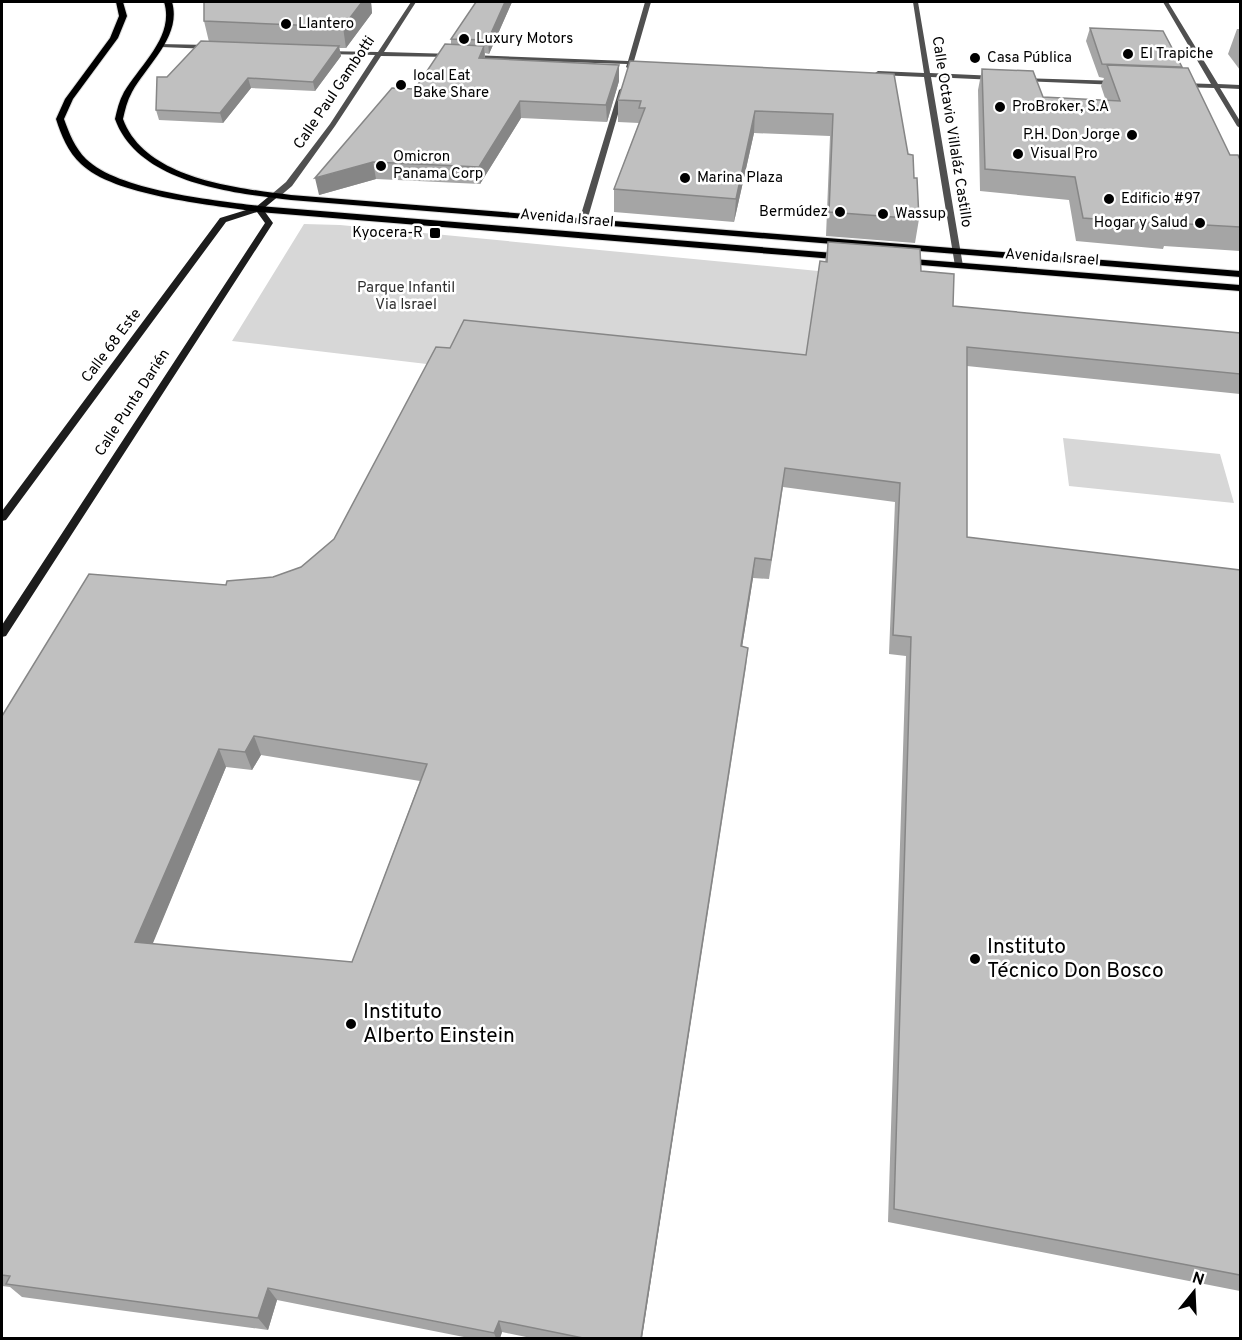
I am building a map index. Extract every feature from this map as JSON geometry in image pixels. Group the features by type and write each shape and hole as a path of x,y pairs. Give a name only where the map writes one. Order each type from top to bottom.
{"main road":[{"name":"Avenida Israel","path":"120,2 123,16 114,38 69,99 60,119 68,142 87,165 114,177 170,196 259,209 853,258"},
{"name":"Avenida Israel","path":"168,2 171,7 170,24 161,45 141,69 126,95 118,119 129,142 149,159 173,172 224,188 276,195 583,221 1240,273"},
{"name":"Avenida Israel","path":"888,261 1240,288"}],"street":[{"name":"Calle Paul Gambotti","path":"276,195 289,184 333,125 413,2"},
{"path":"627,74 648,2"},
{"name":"Calle Octavio Villaláz Castillo","path":"915,2 959,266"},
{"path":"1165,2 1218,86 1240,126"},
{"path":"161,45 218,48"},
{"path":"320,51 654,63"},
{"path":"869,73 1125,83"},
{"path":"583,221 624,85"},
{"path":"1171,85 1240,87"},
{"path":"259,209 276,195"},
{"name":"Calle 68 Este","path":"2,518 223,220 259,209"},
{"name":"Calle Punta Darién","path":"2,633 269,223 259,209"}],"green space":[{"name":"Parque Infantil Via Israel","path":"304,224 340,225 818,271 804,373 452,367 232,341"},
{"path":"1063,438 1220,454 1234,503 1069,486"}],"building":[{"path":"204,2 362,2 343,27 204,21"},
{"path":"476,2 505,2 488,40 451,39"},
{"path":"1090,28 1163,31 1182,67 1102,64"},
{"path":"201,41 339,46 313,82 248,78 220,113 156,110 157,77 167,77"},
{"path":"445,44 484,46 479,58 619,65 606,105 520,101 479,167 373,162 315,178 392,88 415,89"},
{"path":"630,61 894,74 908,154 913,155 914,178 917,178 919,219 829,212 833,114 755,111 736,199 614,189 645,108 639,108 641,101 618,100"},
{"path":"1107,65 1188,68 1230,155 1238,155 1240,160 1240,227 1171,223 1172,225 1083,218 1075,177 985,169 982,69 1033,71 1043,97 1120,101"},
{"name":"Instituto Alberto Einstein","path":"828,242 920,249 921,271 954,274 953,306 1240,333 1240,374 967,347 967,537 1240,570 1240,1275 894,1209 911,637 893,635 900,483 785,468 771,560 755,558 741,646 748,648 641,1338 583,1338 499,1321 494,1333 268,1288 258,1318 6,1284 10,1276 2,1275 2,716 89,574 226,585 227,581 273,577 301,567 334,539 436,347 450,348 464,320 806,355 820,261 827,262","holes":["254,736 427,764 352,962 135,942 219,749 245,752"]}],"place":[{"name":"Llantero","path":"286,24"},
{"name":"Luxury Motors","path":"464,39"},
{"name":"El Trapiche","path":"1128,54"},
{"name":"Casa Pública","path":"975,58"},
{"name":"local Eat Bake Share","path":"401,85"},
{"name":"ProBroker, S.A","path":"1000,107"},
{"name":"P.H. Don Jorge","path":"1132,135"},
{"name":"Visual Pro","path":"1018,154"},
{"name":"Omicron Panama Corp","path":"381,166"},
{"name":"Marina Plaza","path":"685,178"},
{"name":"Edificio #97","path":"1109,199"},
{"name":"Bermúdez","path":"840,212"},
{"name":"Wassup","path":"883,214"},
{"name":"Hogar y Salud","path":"1200,223"},
{"name":"Kyocera-R","path":"435,233"},
{"name":"Instituto Técnico Don Bosco","path":"975,959"},
{"name":"Instituto Alberto Einstein","path":"351,1024"}]}
